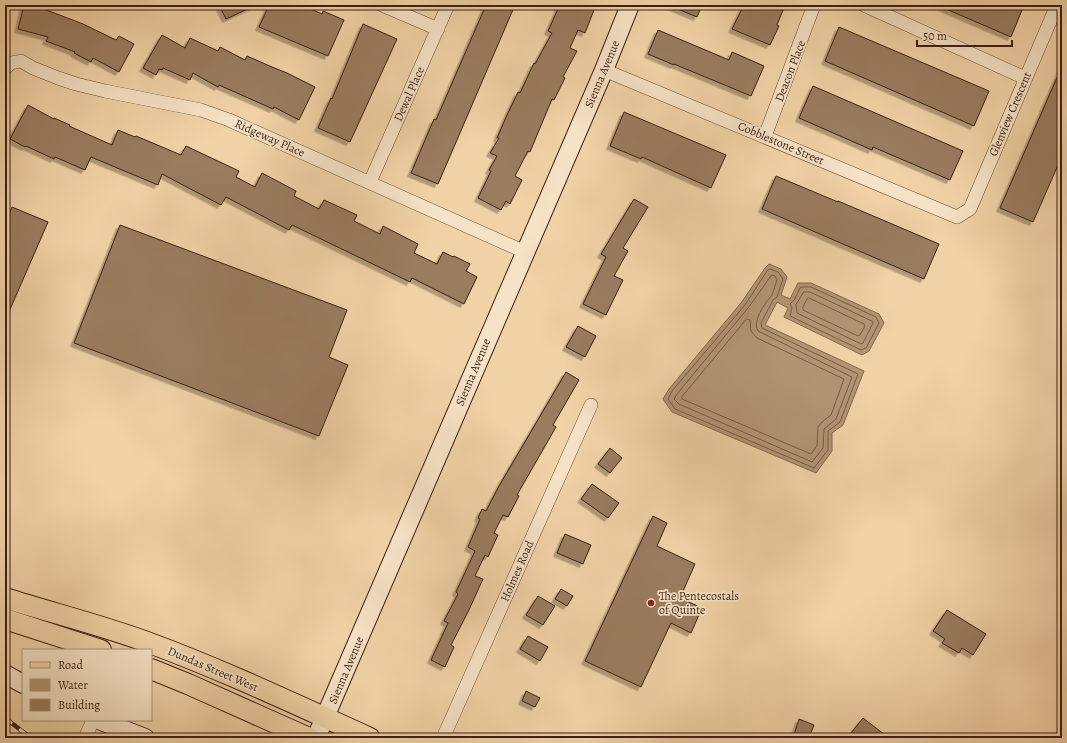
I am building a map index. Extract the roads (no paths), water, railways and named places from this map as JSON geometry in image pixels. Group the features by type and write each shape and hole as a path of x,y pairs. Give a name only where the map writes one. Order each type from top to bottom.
{"main road":[{"name":"Dundas Street West","path":"5,598 87,622 146,642 211,668 370,738"},
{"path":"5,619 98,649"},
{"name":"Dundas Street West","path":"152,670 188,684 309,738"}],"street":[{"path":"382,5 438,29"},
{"name":"Dewal Place","path":"370,182 448,5"},
{"name":"Sienna Avenue","path":"316,738 604,70 630,5"},
{"name":"Deacon Place","path":"765,136 814,5"},
{"path":"864,5 1025,78"},
{"name":"Glenview Crescent","path":"957,217 970,209 1057,5"},
{"name":"Ridgeway Place","path":"5,68 11,63 21,61 39,71 76,84 201,110 229,120 525,252"},
{"name":"Cobblestone Street","path":"604,70 957,217"},
{"name":"Holmes Road","path":"443,738 591,405"},
{"path":"5,674 22,683"},
{"path":"85,738 93,721"},
{"path":"102,721 145,738"}],"water":[{"path":"769,264 781,269 787,277 781,295 790,299 798,283 811,283 879,314 884,323 869,351 862,355 784,317 788,308 777,302 765,325 864,371 843,425 832,433 832,451 816,473 672,412 663,399 669,389 741,303"}],"railway":[{"path":"5,718 31,738"}],"place":[{"name":"The Pentecostals of Quinte","path":"651,603"}]}
